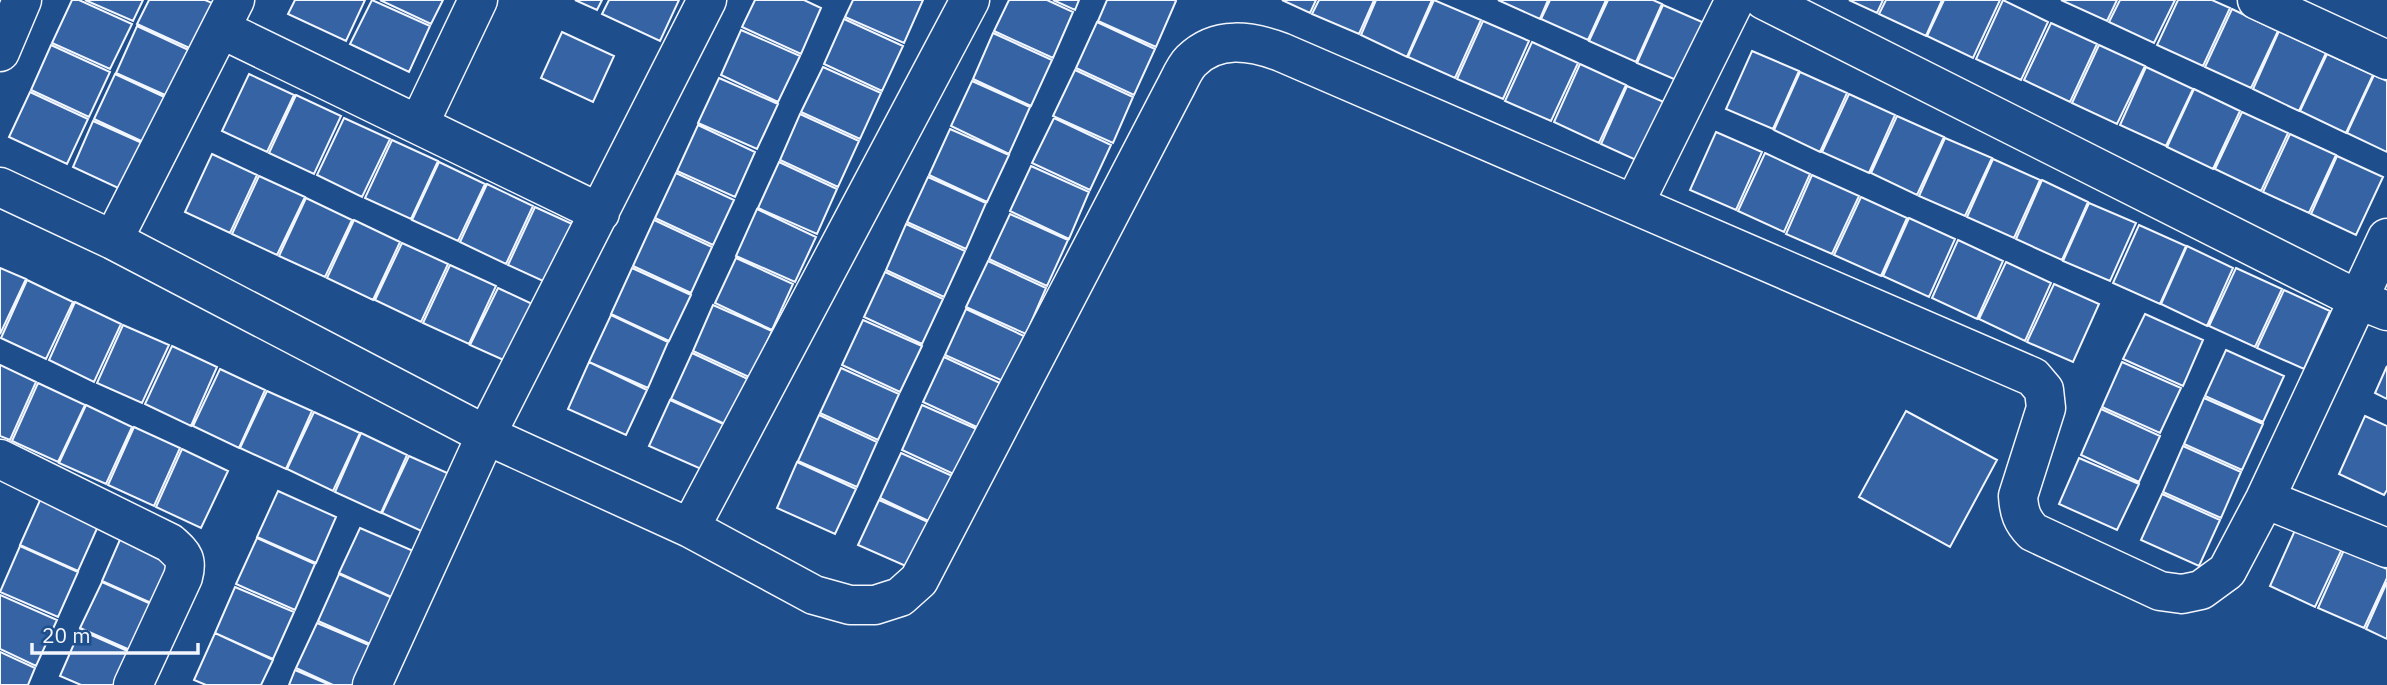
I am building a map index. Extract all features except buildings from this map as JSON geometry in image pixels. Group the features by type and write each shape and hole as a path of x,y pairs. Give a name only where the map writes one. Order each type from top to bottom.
{"street":[{"path":"0,52 22,0"},
{"path":"419,124 478,0"},
{"path":"372,685 486,435 707,0"},
{"path":"690,528 970,0"},
{"path":"1634,204 1735,0"},
{"path":"1764,0 2373,306"},
{"path":"2257,0 2387,60"},
{"path":"113,240 228,14 419,124 600,213"},
{"path":"0,187 113,240 486,435 690,528 814,595 850,605 876,605 900,597 919,580 1190,62 1210,47 1232,41 1259,44 1281,52 2033,377 2044,390 2046,408 2018,496 2018,510 2024,523 2033,532 2160,591 2182,594 2201,590 2227,571 2373,306 2387,238"},
{"path":"0,460 170,543 183,558 186,566 183,577 133,685"},
{"path":"2265,499 2387,548"}]}
